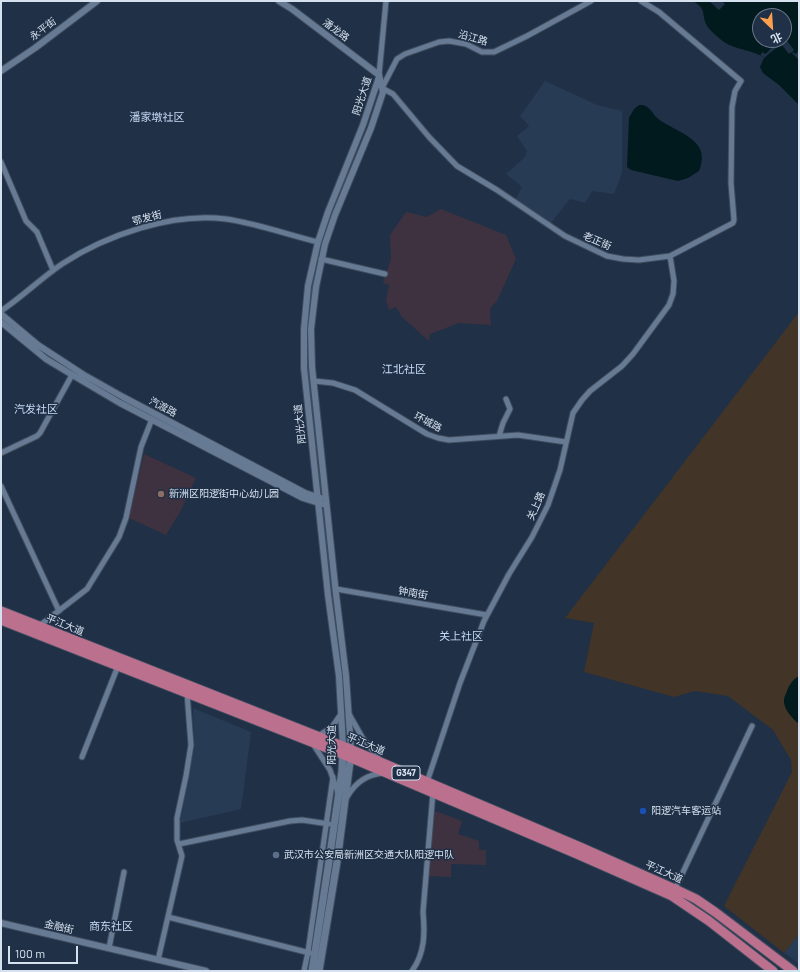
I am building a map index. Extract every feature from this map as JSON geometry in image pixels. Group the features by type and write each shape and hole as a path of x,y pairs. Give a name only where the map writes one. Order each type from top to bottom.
{"highway":[{"name":"平江大道","path":"1,611 385,768 432,792 672,896 709,921 772,971"},
{"name":"平江大道","path":"1,620 187,693 314,739"},
{"name":"平江大道","path":"385,768 427,782 675,889 715,912 793,971"}],"main road":[{"name":"阳光大道","path":"312,971 312,953 330,824 347,752"},
{"name":"阳光大道","path":"319,971 345,800 347,752"}],"street":[{"name":"永平街","path":"1,71 35,48 97,1"},
{"name":"潘龙路","path":"279,1 292,8 379,75"},
{"path":"379,75 386,1"},
{"name":"沿江路","path":"382,88 397,59 405,54 440,42 449,41 462,43 482,52 494,52 591,1"},
{"name":"老正街","path":"382,88 393,94 433,141 457,166 497,190 565,236 595,251 615,258 639,260 670,256 733,223 734,220 730,184 732,107 735,91 741,81 659,12 642,1"},
{"name":"阳光大道","path":"347,752 349,713 346,676 311,355 311,329 321,259 335,215 375,116 383,92 379,75"},
{"name":"阳光大道","path":"347,752 341,714 339,676 328,595 304,368 303,343 308,286 318,242 328,212 363,125 379,75"},
{"path":"1,162 26,221 37,232 53,270"},
{"name":"鄂发街","path":"1,312 53,270 81,253 111,239 152,226 187,219 213,218 236,221 318,242"},
{"name":"关上路","path":"427,782 475,642 487,615 509,574 532,537 548,505 560,470 572,413 590,391 622,366 633,354 669,305 674,286 670,256"},
{"path":"321,259 385,274"},
{"name":"汽渡路","path":"1,312 50,354 89,378 327,503"},
{"name":"汽渡路","path":"1,322 40,354 72,375 152,419 303,498 319,500"},
{"path":"1,453 37,436 40,433 72,375"},
{"name":"环城路","path":"314,381 333,383 356,390 427,434 438,438 449,440 526,435 566,442"},
{"path":"499,436 503,423 510,409 506,399"},
{"path":"39,626 87,589 122,531 141,447 152,419"},
{"path":"1,486 59,612"},
{"name":"钟南街","path":"336,589 487,615"},
{"path":"82,757 118,666"},
{"path":"158,960 182,856 178,844 177,818 191,745 187,693"},
{"path":"345,800 354,787 361,781 385,768 362,737 349,713"},
{"path":"338,794 333,777 314,739 332,727 341,714"},
{"path":"675,889 752,726"},
{"path":"178,844 290,821 302,820 330,824 333,777"},
{"path":"412,971 418,962 422,950 424,925 423,912 432,792"},
{"path":"109,948 124,872"},
{"path":"168,918 312,953 304,971"},
{"name":"金融街","path":"1,923 206,971"}],"shaded area":[{"path":"693,1 799,1 799,105 779,85 763,73 760,67 764,58 755,53 729,45 711,31 706,24 703,11"},
{"path":"545,81 597,105 622,111 622,173 614,194 592,191 585,203 570,199 551,223 515,200 522,187 506,174 525,157 527,151 517,136 529,126 520,116"},
{"path":"639,105 647,107 661,121 686,135 697,144 701,151 702,157 699,171 688,178 678,181 631,170 627,167 629,118 634,109"},
{"path":"441,209 506,235 516,259 497,301 491,307 491,325 459,323 430,334 429,341 402,317 396,307 389,310 386,300 389,285 383,283 391,259 390,235 406,212 427,217"},
{"path":"799,312 799,934 784,953 724,906 792,772 791,760 773,730 728,696 695,691 674,697 584,672 594,623 565,618"},
{"name":"新洲区阳逻街中心幼儿园","path":"144,454 196,478 181,510 166,535 129,518"},
{"path":"799,676 799,724 791,717 785,707 784,700 790,684"},
{"path":"193,708 251,732 241,809 180,823 194,749"},
{"path":"433,812 438,812 462,821 458,834 479,841 479,850 486,850 486,865 451,864 451,877 429,876"},
{"path":"799,934 799,964 784,953"}],"pier":[{"path":"709,1 722,1 725,4 719,10"},
{"path":"792,47 794,50 792,52 796,54 798,51 799,60 791,52 789,54 784,48"},
{"path":"772,48 776,48 764,58 760,55 763,52 765,54"}],"place":[{"name":"新洲区阳逻街中心幼儿园","path":"161,494"},
{"name":"阳逻汽车客运站","path":"643,811"},
{"name":"武汉市公安局新洲区交通大队阳逻中队","path":"276,855"}],"district":[{"name":"潘家墩社区","path":"157,117"},
{"name":"江北社区","path":"404,369"},
{"name":"汽发社区","path":"36,409"},
{"name":"关上社区","path":"461,636"},
{"name":"商东社区","path":"111,926"}]}
